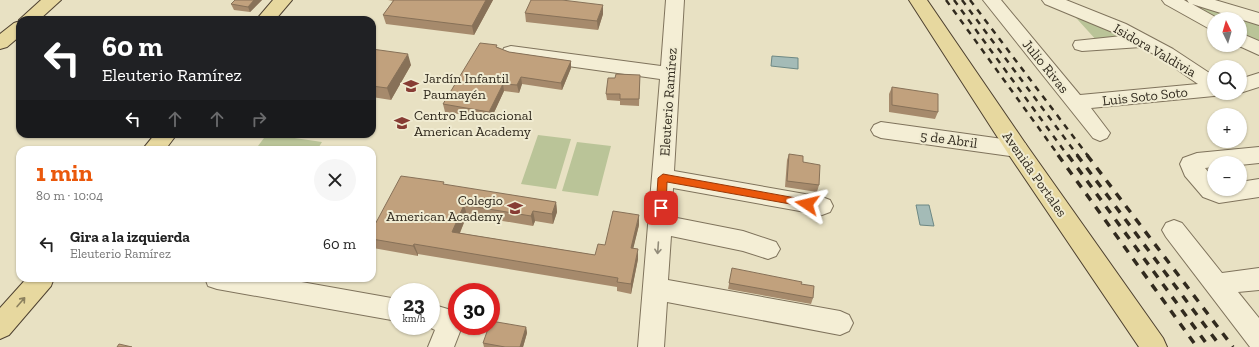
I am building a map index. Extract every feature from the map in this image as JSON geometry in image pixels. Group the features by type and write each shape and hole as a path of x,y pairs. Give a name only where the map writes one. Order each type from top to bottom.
{"main road":[{"path":"33,16 52,0"},
{"path":"269,16 283,0"},
{"name":"Avenida Portales","path":"918,0 1017,149 1154,347"},
{"path":"0,43 16,30"},
{"path":"156,146 164,138"},
{"path":"0,327 39,282"}],"street":[{"name":"Eleuterio Ramírez","path":"651,347 675,0"},
{"name":"Julio Rivas","path":"992,0 1100,133"},
{"path":"1171,0 1207,14"},
{"path":"1196,0 1207,12"},
{"path":"1056,2 1089,45 1144,40"},
{"name":"Isidora Valdivia","path":"1056,2 1120,28 1144,40 1207,80"},
{"path":"1247,18 1259,19"},
{"path":"1247,43 1259,49"},
{"path":"511,52 670,74"},
{"path":"1247,84 1259,80"},
{"name":"Luis Soto Soto","path":"1076,102 1207,90"},
{"name":"5 de Abril","path":"881,130 1017,149"},
{"path":"1259,155 1197,161 1191,164 1193,170 1211,192 1219,194 1259,188"},
{"path":"663,178 822,206"},
{"path":"660,224 743,241 768,248"},
{"path":"1174,230 1259,338"},
{"path":"1217,284 1259,279"},
{"path":"240,282 388,308"},
{"path":"655,289 840,323"},
{"path":"440,318 442,318 448,329 441,347"}],"green space":[{"path":"1179,0 1225,12 1207,12 1207,15"},
{"path":"1068,9 1137,38 1098,42"},
{"path":"1247,18 1259,21 1259,47 1247,40"},
{"path":"538,135 571,139 556,189 521,184"},
{"path":"264,138 294,138 322,142 320,146 258,146"},
{"path":"577,142 611,146 598,196 562,191"}],"water":[{"path":"772,56 798,58 798,69 771,66"},
{"path":"916,205 929,205 934,226 920,225"}],"building":[{"path":"235,0 254,0 248,7 231,4"},
{"path":"394,0 486,0 472,26 383,15"},
{"path":"531,0 562,0 603,5 597,21 525,13"},
{"path":"480,43 497,45 496,47 509,52 571,61 561,83 521,77 517,85 503,84 489,112 443,104"},
{"path":"376,50 408,54 387,88 376,87"},
{"path":"616,74 640,75 639,99 620,99 620,94 606,94 608,78 615,78"},
{"path":"892,87 938,94 938,112 892,105"},
{"path":"789,154 803,156 803,162 820,165 819,185 787,181"},
{"path":"401,176 556,202 552,214 533,211 531,216 464,205 452,232 595,255 598,244 605,245 613,211 639,215 631,248 638,249 631,284 617,282 618,278 414,244 413,246 376,240 376,223"},
{"path":"732,268 802,282 801,284 814,286 813,298 729,283"},
{"path":"500,323 526,327 520,347 505,347 483,343 486,335 500,335"},
{"path":"119,344 132,347 117,347"}],"railway":[{"path":"946,0 1059,156"},
{"path":"954,0 1068,156"},
{"path":"962,0 1078,156"},
{"path":"970,0 1088,156"},
{"path":"1058,155 1197,347"},
{"path":"1068,155 1209,347"},
{"path":"1077,155 1221,347"},
{"path":"1087,155 1233,347"}],"place":[{"name":"Jardín Infantil Paumayén","path":"411,86"},
{"name":"Centro Educacional American Academy","path":"402,123"},
{"name":"Colegio American Academy","path":"515,208"}],"route":[{"path":"661,208 663,178 807,204"}]}
